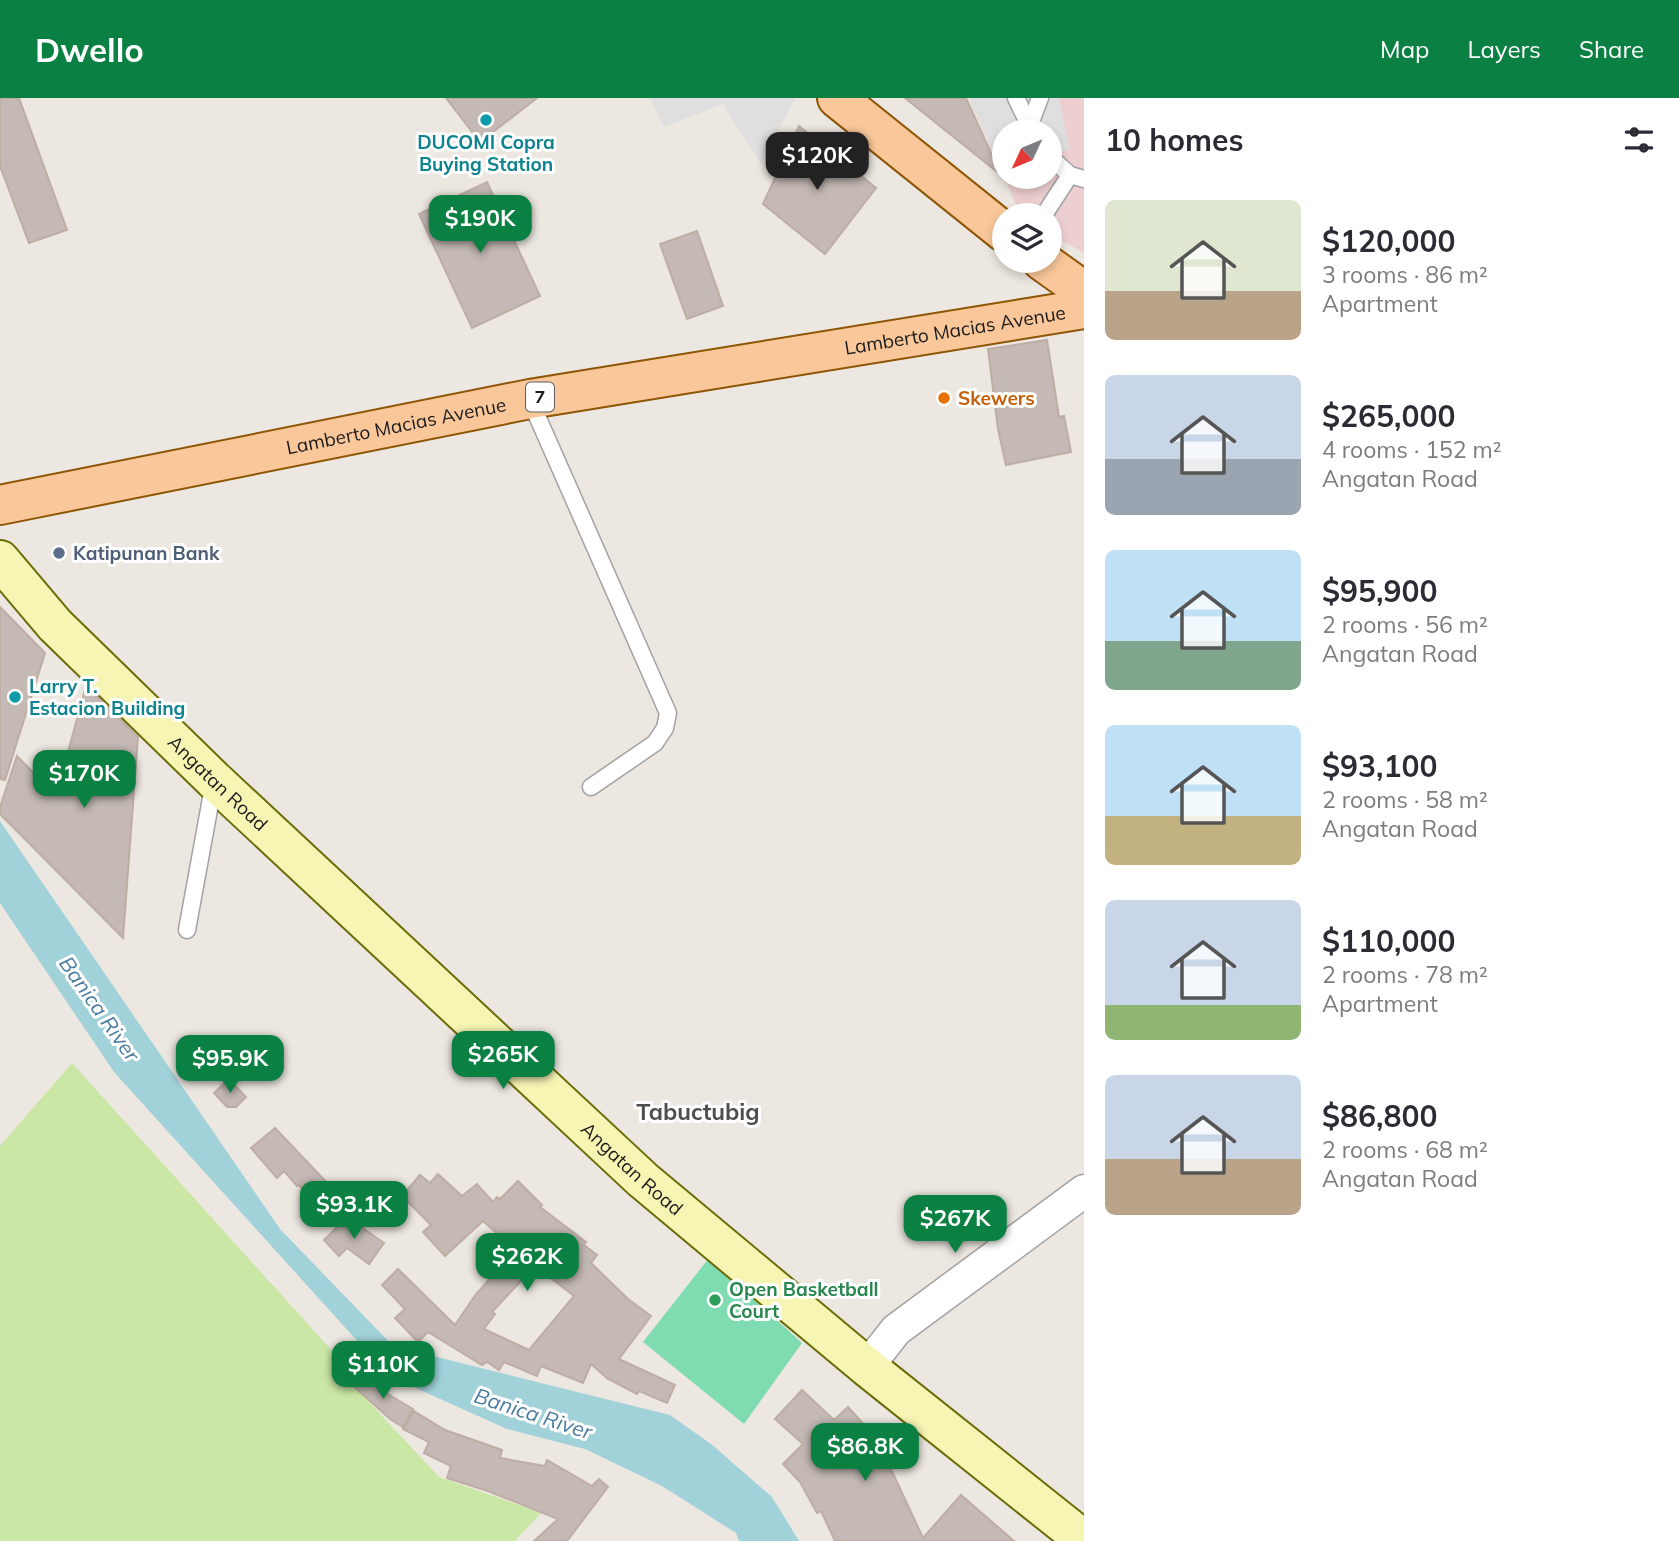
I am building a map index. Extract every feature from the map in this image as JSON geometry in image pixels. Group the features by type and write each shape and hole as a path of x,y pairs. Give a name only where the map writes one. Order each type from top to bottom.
{"main road":[{"path":"837,98 992,222"},
{"path":"1059,273 1084,291"},
{"name":"Lamberto Macias Avenue","path":"0,505 530,399 1084,309"},
{"name":"Angatan Road","path":"0,560 55,625 215,780 643,1180 867,1367 1084,1540"}],"street":[{"path":"867,1367 896,1330 1084,1191"}],"lane":[{"path":"1016,98 1025,119"},
{"path":"1033,119 1040,98"},
{"path":"1054,203 1077,177 1062,166"},
{"path":"530,399 668,713 665,728 655,743 592,787"},
{"path":"187,930 215,780"}],"shaded area":[{"path":"650,98 795,98 761,164 723,104 664,127"},
{"path":"969,98 1084,98 1084,253 1062,241 1062,203 1015,203 1009,189 1062,189 1062,119 992,119 992,150"},
{"path":"969,98 1059,98 1069,149 1062,152 1062,119 992,119 992,149"}],"green space":[{"path":"72,1063 372,1395 368,1401 439,1477 541,1513 515,1541 0,1541 0,1146"},
{"name":"Open Basketball Court","path":"709,1258 802,1343 744,1424 643,1342"}],"water":[{"name":"Banica River","path":"0,821 280,1229 393,1346 670,1415 711,1444 772,1497 799,1541 739,1541 736,1533 662,1486 585,1449 507,1429 389,1376 114,1072 0,903"}],"building":[{"path":"0,98 19,98 67,230 29,243 0,166"},
{"name":"DUCOMI Copra Buying Station","path":"446,98 537,98 480,142"},
{"path":"905,98 966,98 992,155 992,168"},
{"path":"799,126 876,188 825,254 763,204"},
{"path":"487,182 540,296 472,328 419,214"},
{"path":"697,231 723,306 687,319 660,244"},
{"path":"1047,340 1059,417 1064,416 1071,452 1006,465 998,429 988,349"},
{"name":"Larry T. Estacion Building","path":"0,607 45,653 5,780 0,779"},
{"path":"86,686 138,737 123,938 0,814 17,756 56,796"},
{"path":"229,1079 246,1097 236,1107 227,1107 214,1093"},
{"path":"275,1128 351,1208 334,1224 284,1171 277,1178 251,1148"},
{"path":"438,1174 462,1196 477,1184 493,1202 497,1197 500,1199 518,1181 542,1205 540,1207 586,1242 584,1245 597,1255 591,1263 628,1299 651,1316 619,1359 675,1385 667,1403 639,1391 637,1394 608,1379 591,1364 583,1383 541,1366 537,1376 504,1362 499,1370 487,1362 482,1365 428,1332 418,1342 395,1318 405,1309 382,1285 398,1269 455,1325 476,1294 516,1250 483,1221 445,1256 423,1232 431,1225 402,1196 420,1175 430,1183","holes":["535,1266 574,1296 529,1350 484,1329 495,1314 492,1312"]},
{"path":"347,1217 384,1243 369,1264 347,1248 339,1256 324,1240"},
{"path":"356,1375 413,1409 403,1427 390,1419 350,1383"},
{"path":"802,1390 834,1420 848,1407 877,1439 923,1538 961,1495 1014,1541 835,1541 821,1511 817,1513 800,1482 783,1464 803,1444 775,1419"},
{"path":"414,1411 445,1430 502,1450 500,1458 545,1466 547,1460 592,1486 599,1479 608,1487 567,1541 534,1541 558,1519 447,1478 451,1466 424,1453 429,1442 403,1429"}],"place":[{"name":"DUCOMI Copra Buying Station","path":"486,120"},
{"name":"Skewers","path":"944,398"},
{"name":"Katipunan Bank","path":"59,553"},
{"name":"Larry T. Estacion Building","path":"15,697"},
{"name":"Open Basketball Court","path":"715,1300"}],"district":[{"name":"Tabuctubig","path":"698,1112"}]}
